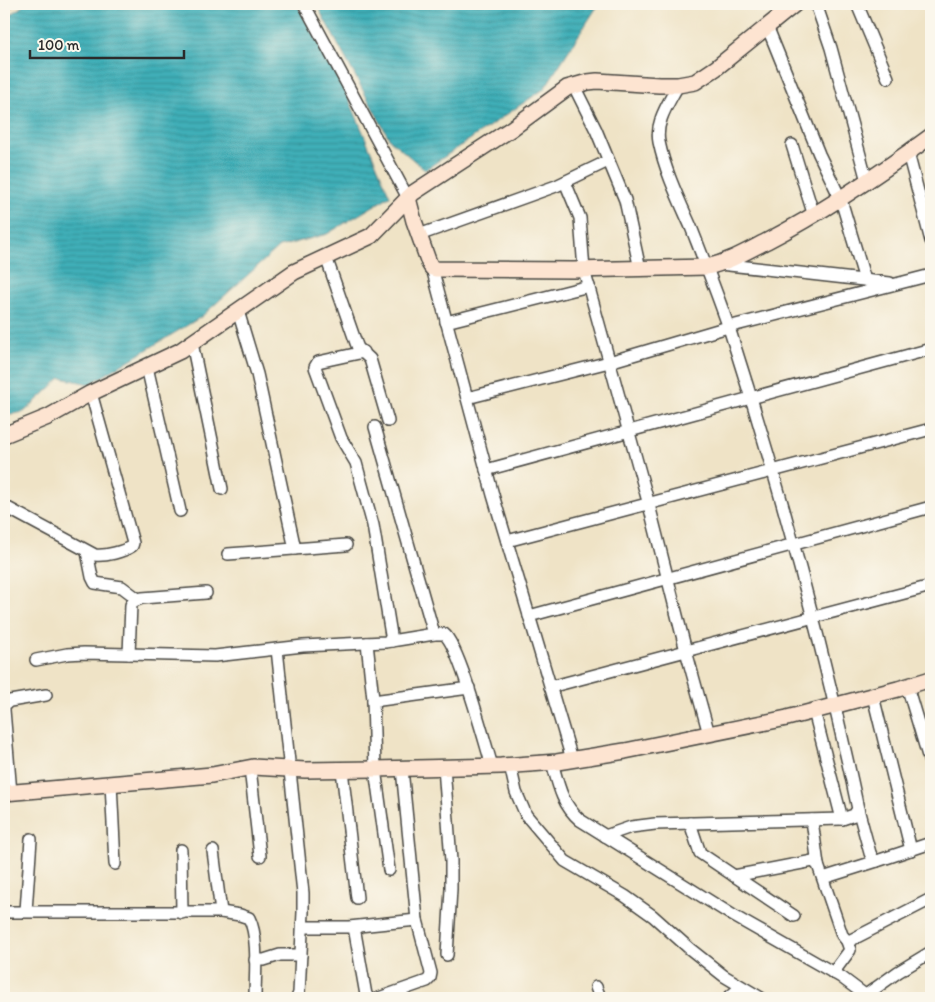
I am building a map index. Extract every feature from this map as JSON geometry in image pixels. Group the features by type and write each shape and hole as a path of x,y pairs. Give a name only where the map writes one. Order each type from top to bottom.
{"street":[{"path":"304,4 408,198 419,235 432,268 486,470 572,759"},
{"path":"4,435 48,417 91,393 180,351 294,272 371,236 408,198 430,181 489,145 559,94 574,86 597,81 678,85 694,82 716,68 795,4"},
{"path":"816,4 831,48 868,181"},
{"path":"857,4 888,78"},
{"path":"767,26 819,154 840,200 865,280"},
{"path":"678,85 660,120 659,140 672,182 714,266 728,327 793,545 836,706 858,809 871,857 877,860"},
{"path":"574,86 625,200 640,269"},
{"path":"714,266 814,216 868,181 931,136"},
{"path":"912,150 931,144"},
{"path":"792,145 814,216"},
{"path":"912,150 931,240"},
{"path":"419,235 514,202 565,182 608,161"},
{"path":"565,182 580,218 584,270 649,505 709,734"},
{"path":"326,257 358,348 370,359 388,421"},
{"path":"432,268 436,270 584,270 714,266 898,284"},
{"path":"467,398 608,362 728,327 931,275"},
{"path":"446,322 589,286"},
{"path":"238,311 257,374 295,549"},
{"path":"192,343 222,489"},
{"path":"486,470 931,349"},
{"path":"364,352 318,362 314,367 341,438 356,463 373,525 392,641"},
{"path":"148,367 180,511"},
{"path":"4,506 87,552 100,556 130,548 133,543 91,393"},
{"path":"375,427 434,634"},
{"path":"507,541 931,429"},
{"path":"529,616 931,507"},
{"path":"228,554 346,545"},
{"path":"87,552 95,583 126,589 138,598"},
{"path":"550,687 931,586"},
{"path":"129,654 131,605 138,598 206,593"},
{"path":"36,660 84,653 215,656 303,646 392,641 444,634 447,636 469,688 492,766"},
{"path":"367,643 373,701 375,769 389,870"},
{"path":"277,649 303,893 303,927 299,993 297,998"},
{"path":"46,695 10,701 4,705 7,793 212,775 250,768 402,769 552,762 709,734 836,706 931,679"},
{"path":"907,686 931,766"},
{"path":"373,701 469,688"},
{"path":"872,696 911,850"},
{"path":"814,711 842,819"},
{"path":"552,762 562,798 572,813 605,836 833,973 868,997 898,972 931,952"},
{"path":"510,765 516,792 526,815 565,861 625,896 653,916 724,976 761,998"},
{"path":"444,767 451,861 447,955"},
{"path":"250,768 260,856"},
{"path":"379,998 427,981 430,978 431,967 417,920 402,769"},
{"path":"342,770 357,898"},
{"path":"111,783 115,864"},
{"path":"605,836 631,827 655,824 842,819 854,815 858,809"},
{"path":"812,820 818,865 842,936 847,941 850,950 833,973"},
{"path":"690,823 700,853 794,916"},
{"path":"26,911 31,839"},
{"path":"823,878 931,843"},
{"path":"181,850 182,913"},
{"path":"213,851 221,912"},
{"path":"734,876 813,861 818,865"},
{"path":"847,941 931,899"},
{"path":"4,912 221,912 249,918 253,926 255,998"},
{"path":"303,927 354,927 417,920"},
{"path":"354,927 366,995 369,998"},
{"path":"255,960 264,960 280,955 301,955"},
{"path":"728,998 741,987"}],"water":[{"path":"25,4 297,4 346,92 390,196 327,234 279,247 201,317 90,384 61,378 24,412 4,415 4,20"},
{"path":"316,4 601,4 595,10 544,89 425,170 390,140"}]}
